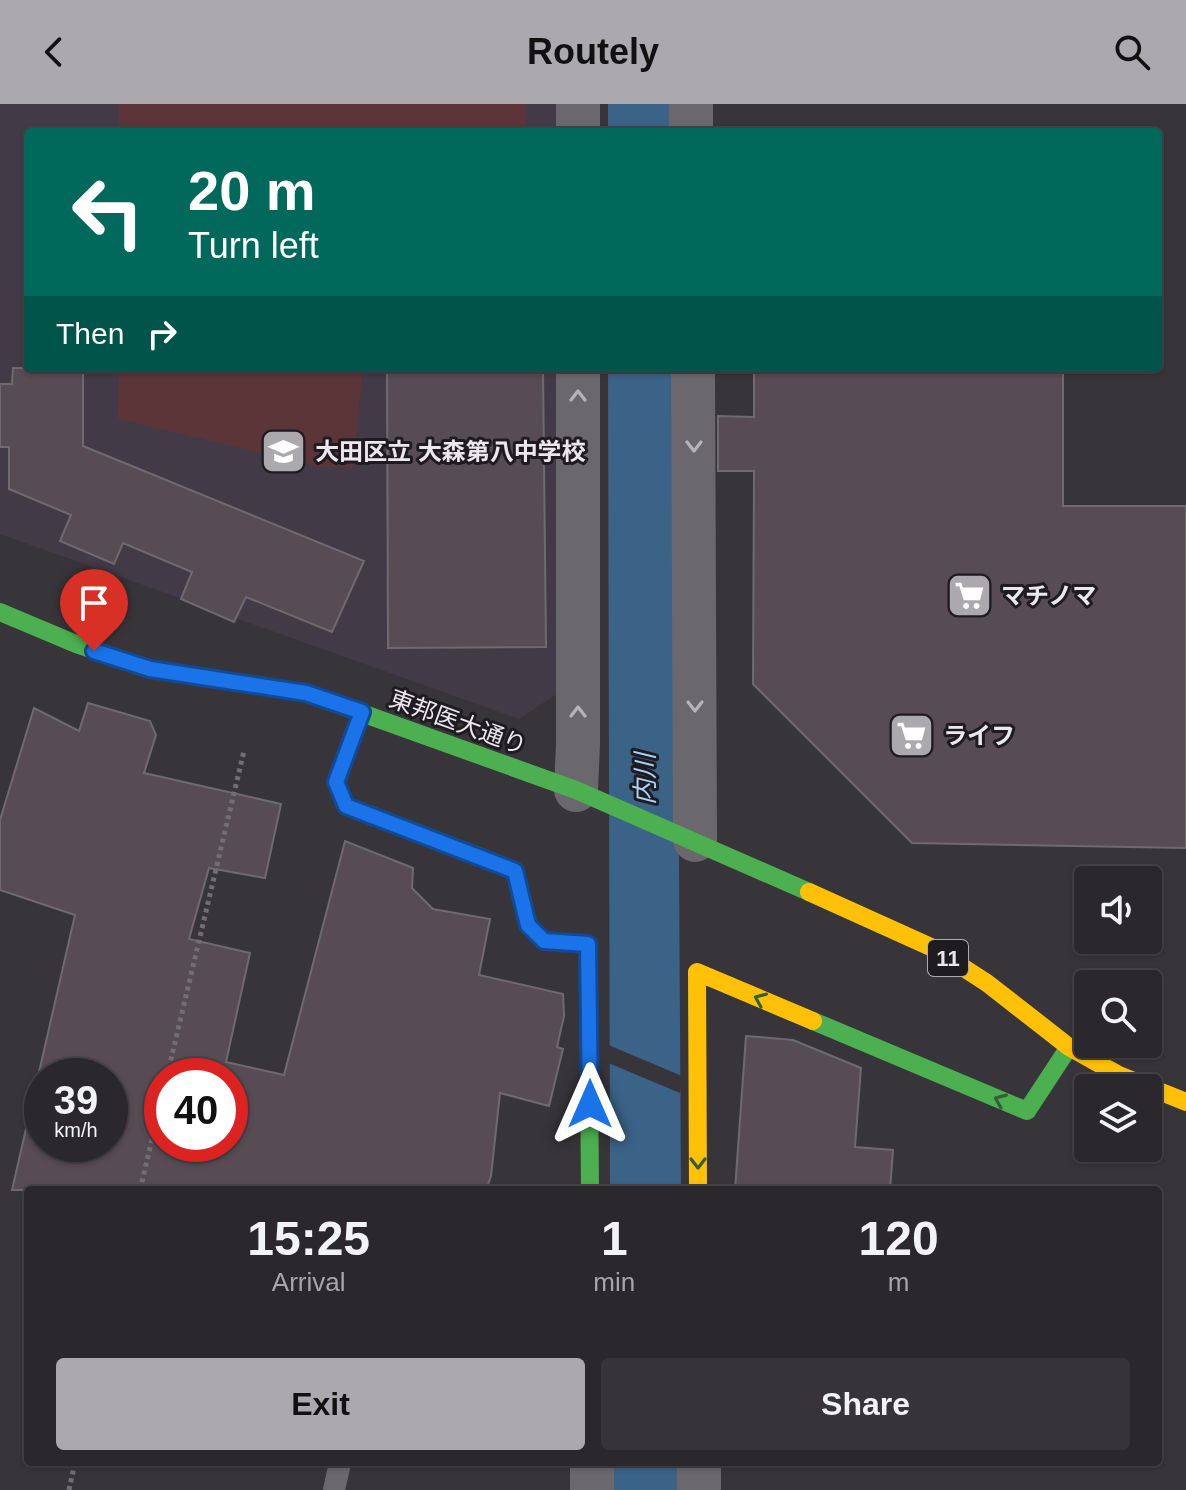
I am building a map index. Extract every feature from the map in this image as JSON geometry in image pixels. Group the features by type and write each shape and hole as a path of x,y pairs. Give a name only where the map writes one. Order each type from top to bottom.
{"main road":[{"name":"東邦医大通り","path":"0,612 76,644 150,669 306,693 576,790"},
{"path":"362,712 336,782 346,806 515,871 528,925 544,941 588,944 590,1186"},
{"name":"11","path":"576,790 695,840 933,948 987,983 1069,1047 1119,1075 1186,1102"},
{"path":"698,1186 697,972 1027,1111 1069,1047"}],"street":[{"path":"578,104 578,128"},
{"path":"691,104 691,128"},
{"path":"576,790 578,372"},
{"path":"693,372 695,840"},
{"path":"592,1466 592,1490"},
{"path":"699,1466 699,1490"}],"lane":[{"path":"334,1490 339,1466"}],"path":[{"path":"171,1058 244,751"},
{"path":"141,1186 147,1162"},
{"path":"69,1490 74,1466"}],"shaded area":[{"name":"大田区立 大森第八中学校","path":"0,104 564,104 564,128 24,128 24,372 566,372 569,686 519,719 0,534"},
{"path":"119,104 526,104 526,128 119,128"},
{"path":"119,372 363,372 353,467 319,467 118,419"}],"water":[{"path":"608,104 675,104 675,128 608,128"},
{"name":"内川","path":"608,372 676,372 681,1186 610,1186"},
{"path":"611,1466 683,1466 683,1490 611,1490"}],"pier":[{"path":"606,1044 682,1076 680,1093 606,1062"}],"building":[{"path":"13,368 24,368 24,372 83,372 83,446 364,561 332,632 246,597 234,622 181,599 192,572 123,543 114,564 60,541 71,515 9,489 9,447 0,447 0,384 12,384"},
{"path":"387,372 543,372 546,647 388,648"},
{"name":"マチノマ","path":"754,372 1063,372 1063,506 1186,506 1186,848 912,843 753,684 754,471 718,471 718,416 754,417"},
{"path":"88,703 150,721 156,735 144,773 281,804 265,878 209,868 189,939 250,953 227,1058 144,1058 144,1162 248,1162 248,1067 284,1075 345,841 413,868 412,888 433,909 490,919 479,975 563,994 564,1016 557,1047 563,1049 549,1106 500,1093 487,1186 24,1186 24,1190 12,1190 24,1138 24,1162 128,1162 128,1058 42,1058 75,915 0,890 0,820 34,708 79,731"},
{"path":"746,1036 793,1040 861,1068 855,1147 893,1150 890,1186 735,1186"}],"traffic: fast":[{"path":"0,612 76,644 150,669 306,693 576,790 809,892"},
{"path":"488,860 515,871 528,925 544,941 588,944 590,1186"},
{"path":"813,1021 1027,1111 1069,1047"}],"traffic: slow":[{"path":"362,712 336,782 346,806 488,860"},
{"path":"809,892 933,948 987,983 1069,1047 1119,1075 1186,1102"},
{"path":"698,1186 697,972 813,1021"}],"place":[{"name":"大田区立 大森第八中学校","path":"284,451"},
{"name":"マチノマ","path":"970,595"},
{"name":"ライフ","path":"912,735"}],"route":[{"path":"94,651 150,669 306,693 362,712 336,782 346,806 515,871 528,925 544,941 588,944 590,1104"}]}
